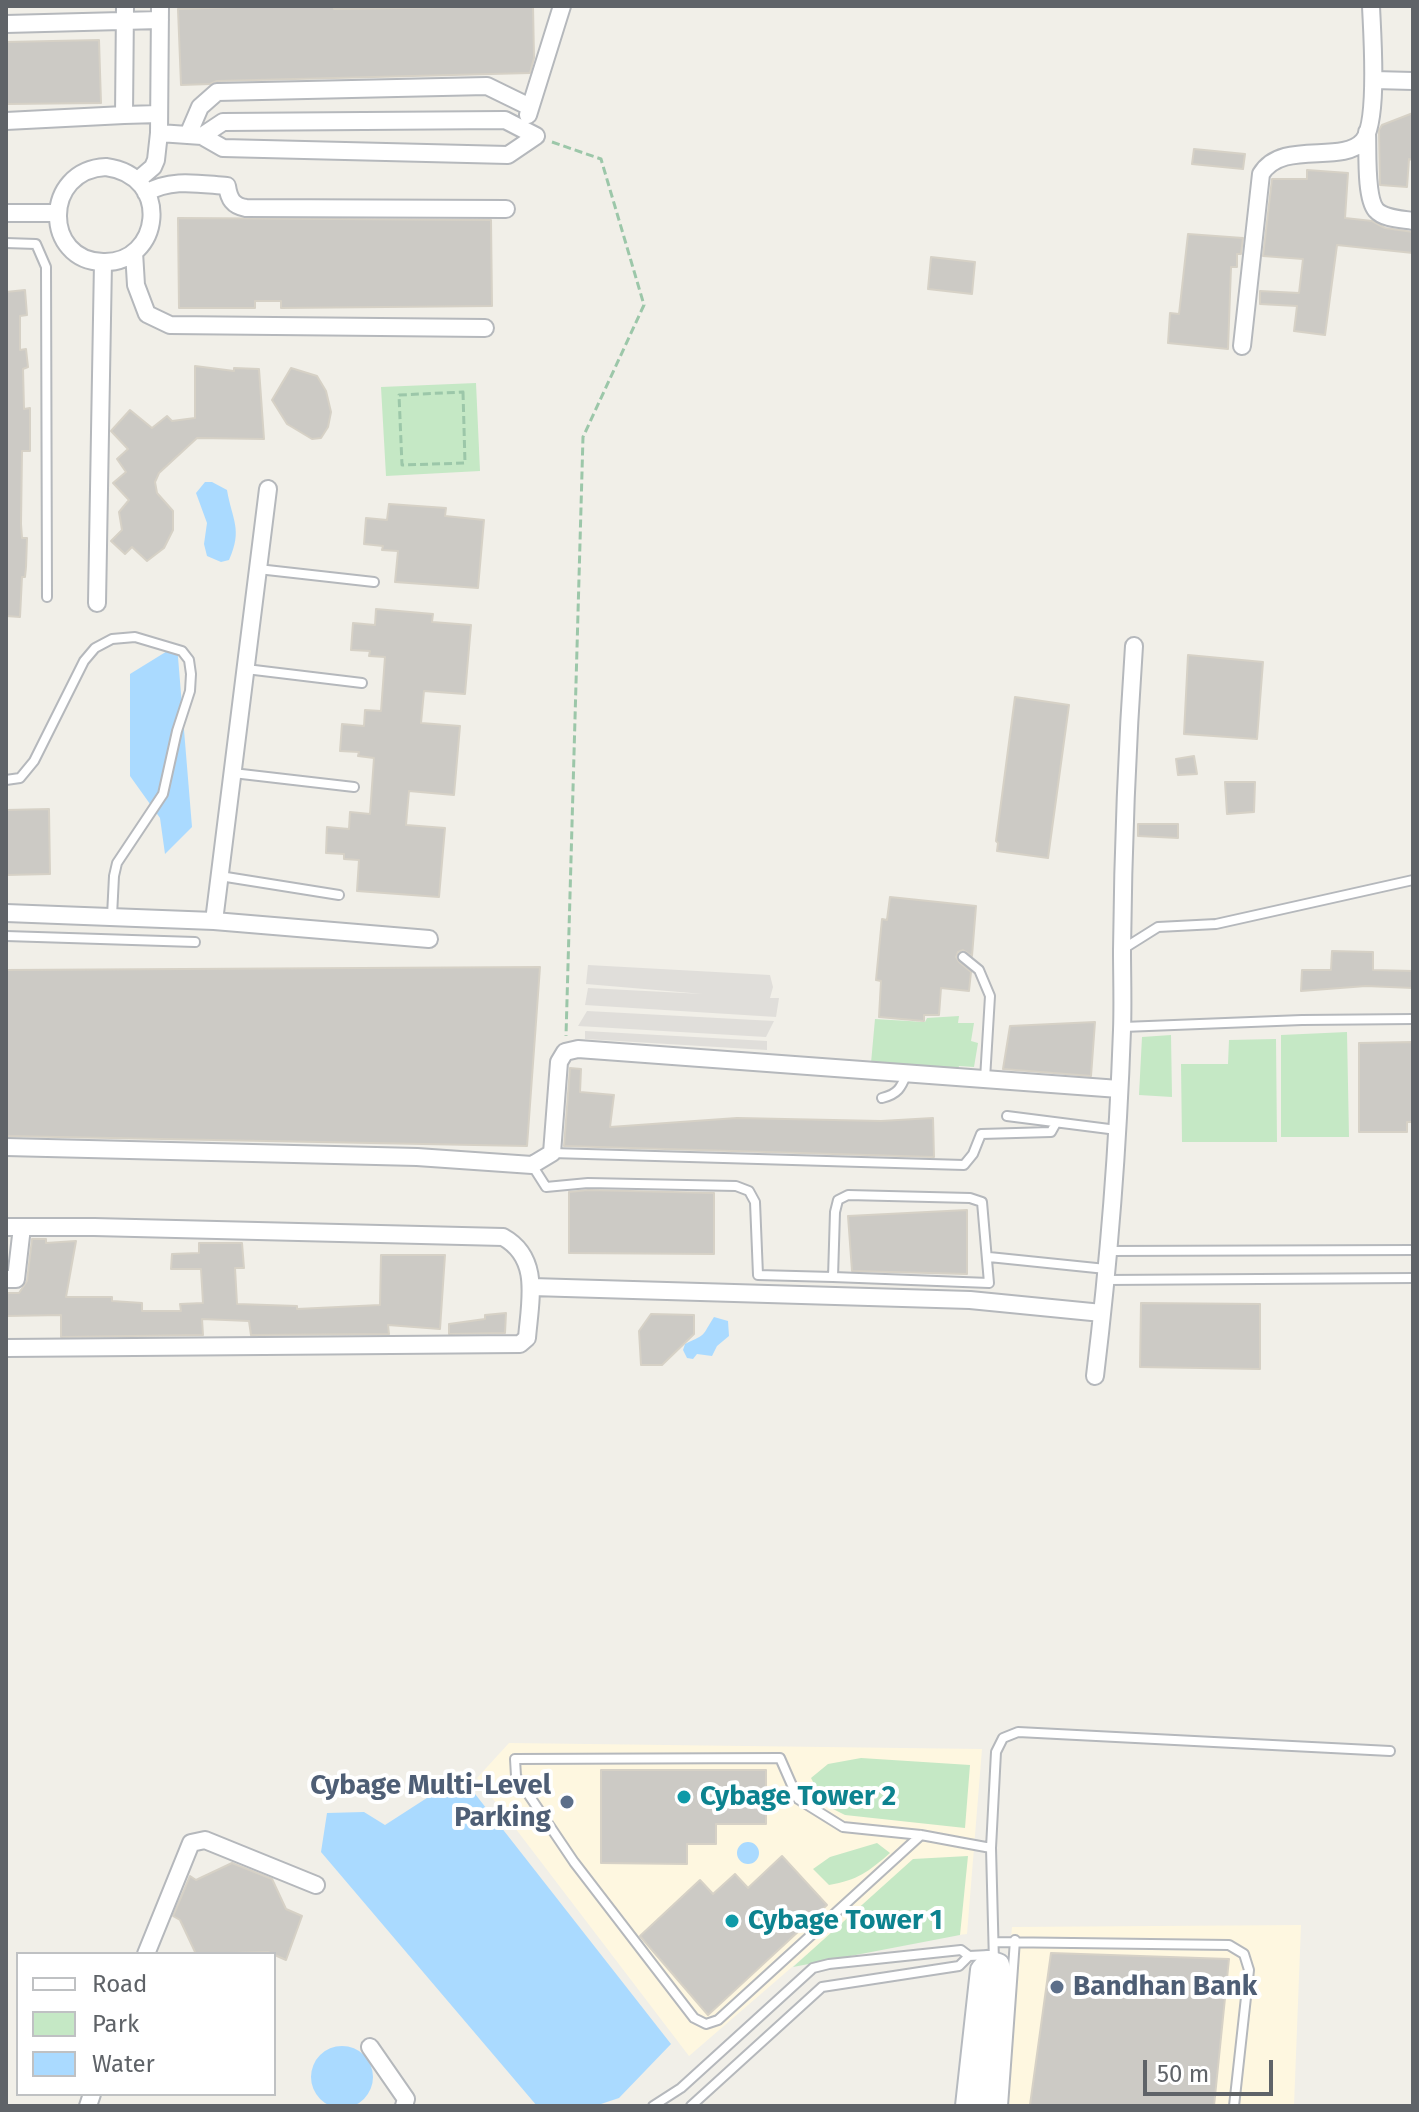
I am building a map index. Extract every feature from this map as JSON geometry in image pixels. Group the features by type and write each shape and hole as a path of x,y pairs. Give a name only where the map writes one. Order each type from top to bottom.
{"street":[{"path":"159,133 195,136 223,148 508,155 530,133 530,107 562,6"},
{"path":"1371,6 1374,80 1367,132 1370,200 1377,212 1413,221"},
{"path":"124,115 125,13"},
{"path":"6,24 125,13 160,13 159,133 156,160 143,186 151,208 151,225 134,252 119,260 103,262 79,255 67,244 59,229 57,213 64,190 75,177 90,170 114,168 143,186 176,183 227,186 235,205 246,208 506,209"},
{"path":"1374,80 1413,81"},
{"path":"195,136 200,107 217,92 487,86 530,107"},
{"path":"6,121 159,114"},
{"path":"195,136 223,122 505,120 530,133"},
{"path":"1242,346 1261,174 1277,158 1354,147 1367,132"},
{"path":"6,213 57,213"},
{"path":"134,252 136,285 147,314 170,325 485,328"},
{"path":"97,603 103,262"},
{"path":"214,921 268,489"},
{"path":"1095,1376 1107,1275 1123,1027 1122,950 1134,646"},
{"path":"6,913 214,921 429,939"},
{"path":"6,1147 417,1157 532,1165 552,1153 559,1062 565,1052 578,1049 1119,1089"},
{"path":"6,1279 16,1279 14,1227 503,1237 517,1245 526,1258 532,1287 527,1338 520,1344 6,1348"},
{"path":"532,1287 970,1300 1102,1313"},
{"path":"147,1952 191,1843 205,1840 316,1885"},
{"path":"967,2106 982,1970 994,1953"},
{"path":"989,2106 1000,1975 994,1953"},
{"path":"370,2047 406,2099 404,2106"}],"lane":[{"path":"6,243 36,244 46,267 47,597"},
{"path":"258,569 374,582"},
{"path":"6,780 20,778 34,761 84,661 95,648 112,639 135,637 182,651 189,660 190,691 177,731 163,794 117,863 112,916"},
{"path":"246,669 362,683"},
{"path":"232,772 354,787"},
{"path":"219,876 339,895"},
{"path":"1122,950 1158,927 1216,924 1413,880"},
{"path":"6,936 195,942"},
{"path":"963,957 979,970 990,996 985,1079"},
{"path":"1123,1027 1413,1019"},
{"path":"882,1098 894,1095 901,1089 907,1073"},
{"path":"1007,1116 1117,1130"},
{"path":"552,1153 964,1165 973,1154 981,1134 1051,1132 1056,1123"},
{"path":"532,1165 546,1187 588,1183 736,1186 749,1191 755,1202 758,1275 989,1283 982,1202 970,1198 848,1195 838,1200 833,1277"},
{"path":"1108,1251 1413,1250"},
{"path":"989,1257 1107,1275 1413,1278"},
{"path":"994,1953 991,1848 996,1752 1003,1738 1018,1732 1390,1751"},
{"path":"921,1835 718,2020 706,2024 694,2018 574,1862 516,1776 515,1759 780,1758 798,1799 843,1827 921,1835 991,1848"},
{"path":"1003,2106 1015,1940"},
{"path":"691,2106 822,1987 959,1966 969,1956 994,1953 1015,1940 1229,1945 1244,1954 1249,1970 1234,2106"},
{"path":"653,2106 681,2088 813,1968 961,1950 969,1956"}],"path":[{"path":"530,133 601,159 644,305 583,437 565,1052"},
{"path":"463,392 465,463 402,465 399,395 463,392"}],"shaded area":[{"path":"588,965 770,975 773,987 770,998 779,998 776,1017 585,1005 588,988 703,994 586,984"},
{"path":"587,1011 774,1021 766,1037 578,1026"},
{"path":"585,1031 767,1041 767,1050 585,1039"},
{"path":"509,1743 982,1749 967,1934 806,1955 689,2056 477,1778"},
{"path":"1301,1925 1294,2106 996,2106 1012,1927"}],"green space":[{"path":"476,383 480,471 386,476 381,387"},
{"path":"959,1016 958,1023 974,1023 971,1041 978,1043 974,1067 959,1066 958,1069 871,1063 875,1019 925,1022 927,1018"},
{"path":"1347,1032 1349,1137 1281,1137 1281,1035"},
{"path":"1171,1035 1172,1097 1139,1095 1142,1037"},
{"path":"1276,1039 1277,1142 1182,1142 1181,1064 1228,1064 1229,1040"},
{"path":"861,1758 970,1765 965,1828 845,1815 825,1805 811,1778 828,1764"},
{"path":"877,1843 890,1853 855,1878 829,1885 813,1869 830,1857"},
{"path":"968,1856 960,1935 793,1967 913,1859"}],"water":[{"path":"205,482 227,490 236,532 229,560 221,562 207,556 204,544 207,523 196,493"},
{"path":"177,645 192,827 165,854 160,818 130,776 130,674"},
{"path":"714,1317 728,1321 729,1336 717,1346 712,1356 697,1354 693,1359 687,1358 683,1350 685,1344 703,1334"},
{"path":"461,1776 671,2044 619,2098 595,2106 537,2106 321,1852 327,1813 364,1812 385,1825"},
{"path":"744,1842 752,1842 759,1853 752,1864 744,1864 737,1857 737,1849"},
{"path":"342,2046 354,2048 364,2055 371,2065 371,2089 364,2099 354,2106 342,2108 330,2106 320,2099 313,2089 311,2077 313,2065 320,2055 330,2048"}],"building":[{"path":"334,6 334,9 533,6 534,58 530,73 217,81 181,85 178,9"},
{"path":"99,40 101,103 6,104 6,42"},
{"path":"1413,113 1413,160 1409,159 1407,187 1380,185 1379,130 1382,125"},
{"path":"1194,149 1245,154 1243,169 1192,164"},
{"path":"1307,170 1348,173 1345,218 1372,221 1385,228 1413,232 1413,253 1337,245 1325,335 1294,331 1297,306 1260,304 1260,291 1299,293 1303,259 1263,256 1272,179 1307,179"},
{"path":"178,218 491,220 492,306 281,308 281,301 255,301 255,308 179,308"},
{"path":"1188,234 1243,238 1241,254 1237,254 1237,267 1231,267 1228,349 1168,343 1170,313 1179,314"},
{"path":"931,257 975,262 972,294 928,289"},
{"path":"25,290 27,315 20,316 20,350 26,349 28,367 23,369 24,409 30,408 30,451 22,451 21,524 22,538 27,538 20,617 6,616 6,292"},
{"path":"195,366 234,371 234,368 259,369 264,439 197,438 159,473 155,482 157,493 173,511 173,530 164,548 147,561 132,547 125,554 111,541 122,530 119,512 129,500 113,483 126,472 117,459 128,449 111,431 130,410 152,428 167,416 172,421 195,418"},
{"path":"291,368 317,376 326,391 331,412 328,427 321,438 312,439 287,424 272,400"},
{"path":"389,504 446,508 445,516 484,520 478,588 395,582 398,551 364,544 366,518 387,520"},
{"path":"376,609 433,614 432,622 471,625 465,694 424,691 421,723 460,726 454,795 409,791 406,825 445,828 439,897 357,891 359,860 344,859 344,854 326,853 327,827 349,829 350,812 370,814 374,758 358,756 359,752 340,751 342,724 364,726 365,710 381,711 385,657 369,656 370,651 351,650 353,623 375,625"},
{"path":"1188,655 1263,662 1257,739 1184,734"},
{"path":"1015,697 1069,705 1048,858 997,851"},
{"path":"1194,756 1197,774 1178,775 1176,759"},
{"path":"1225,782 1255,782 1254,812 1227,814"},
{"path":"49,809 50,874 6,875 6,810"},
{"path":"1138,824 1178,824 1178,838 1138,836"},
{"path":"890,897 976,906 972,956 963,950 956,957 971,972 969,991 941,988 939,1015 924,1015 924,1021 879,1017 881,981 876,980 882,919 887,920"},
{"path":"1332,951 1373,952 1373,970 1413,971 1413,988 1366,986 1301,991 1302,970 1331,970"},
{"path":"540,967 527,1146 6,1136 6,970"},
{"path":"1095,1022 1091,1076 1003,1069 1010,1026"},
{"path":"1413,1042 1413,1122 1407,1122 1407,1132 1359,1132 1359,1043"},
{"path":"570,1068 581,1069 580,1092 614,1095 610,1127 737,1118 881,1121 933,1118 934,1157 564,1146"},
{"path":"569,1192 714,1193 714,1254 569,1253"},
{"path":"967,1210 967,1274 852,1271 848,1216"},
{"path":"32,1239 46,1239 46,1243 76,1241 66,1297 112,1297 112,1301 142,1303 142,1311 181,1311 180,1304 203,1303 201,1269 171,1269 172,1254 199,1253 199,1243 242,1243 244,1268 235,1268 237,1304 297,1306 297,1309 380,1305 381,1255 445,1255 440,1329 388,1325 389,1334 251,1335 249,1321 202,1319 203,1335 61,1337 61,1315 6,1316 6,1293 19,1293 27,1281"},
{"path":"1141,1303 1260,1304 1260,1369 1140,1367"},
{"path":"506,1313 505,1333 449,1334 449,1324"},
{"path":"651,1314 694,1315 694,1334 662,1365 641,1365 639,1331"},
{"name":"Cybage Tower 2","path":"601,1770 766,1770 766,1824 716,1824 716,1844 687,1844 687,1864 601,1863"},
{"name":"Cybage Tower 1","path":"782,1856 827,1905 708,2015 640,1936 700,1880 713,1894 735,1874 748,1888"},
{"path":"232,1863 272,1879 286,1909 302,1916 286,1960 276,1956 276,1952 195,1952 180,1920 173,1916 190,1876 196,1880"},
{"path":"1051,1953 1229,1959 1214,2106 1030,2105"}],"place":[{"name":"Cybage Tower 2","path":"684,1797"},
{"name":"Cybage Multi-Level Parking","path":"567,1802"},
{"name":"Cybage Tower 1","path":"732,1921"},
{"name":"Bandhan Bank","path":"1057,1987"}]}
